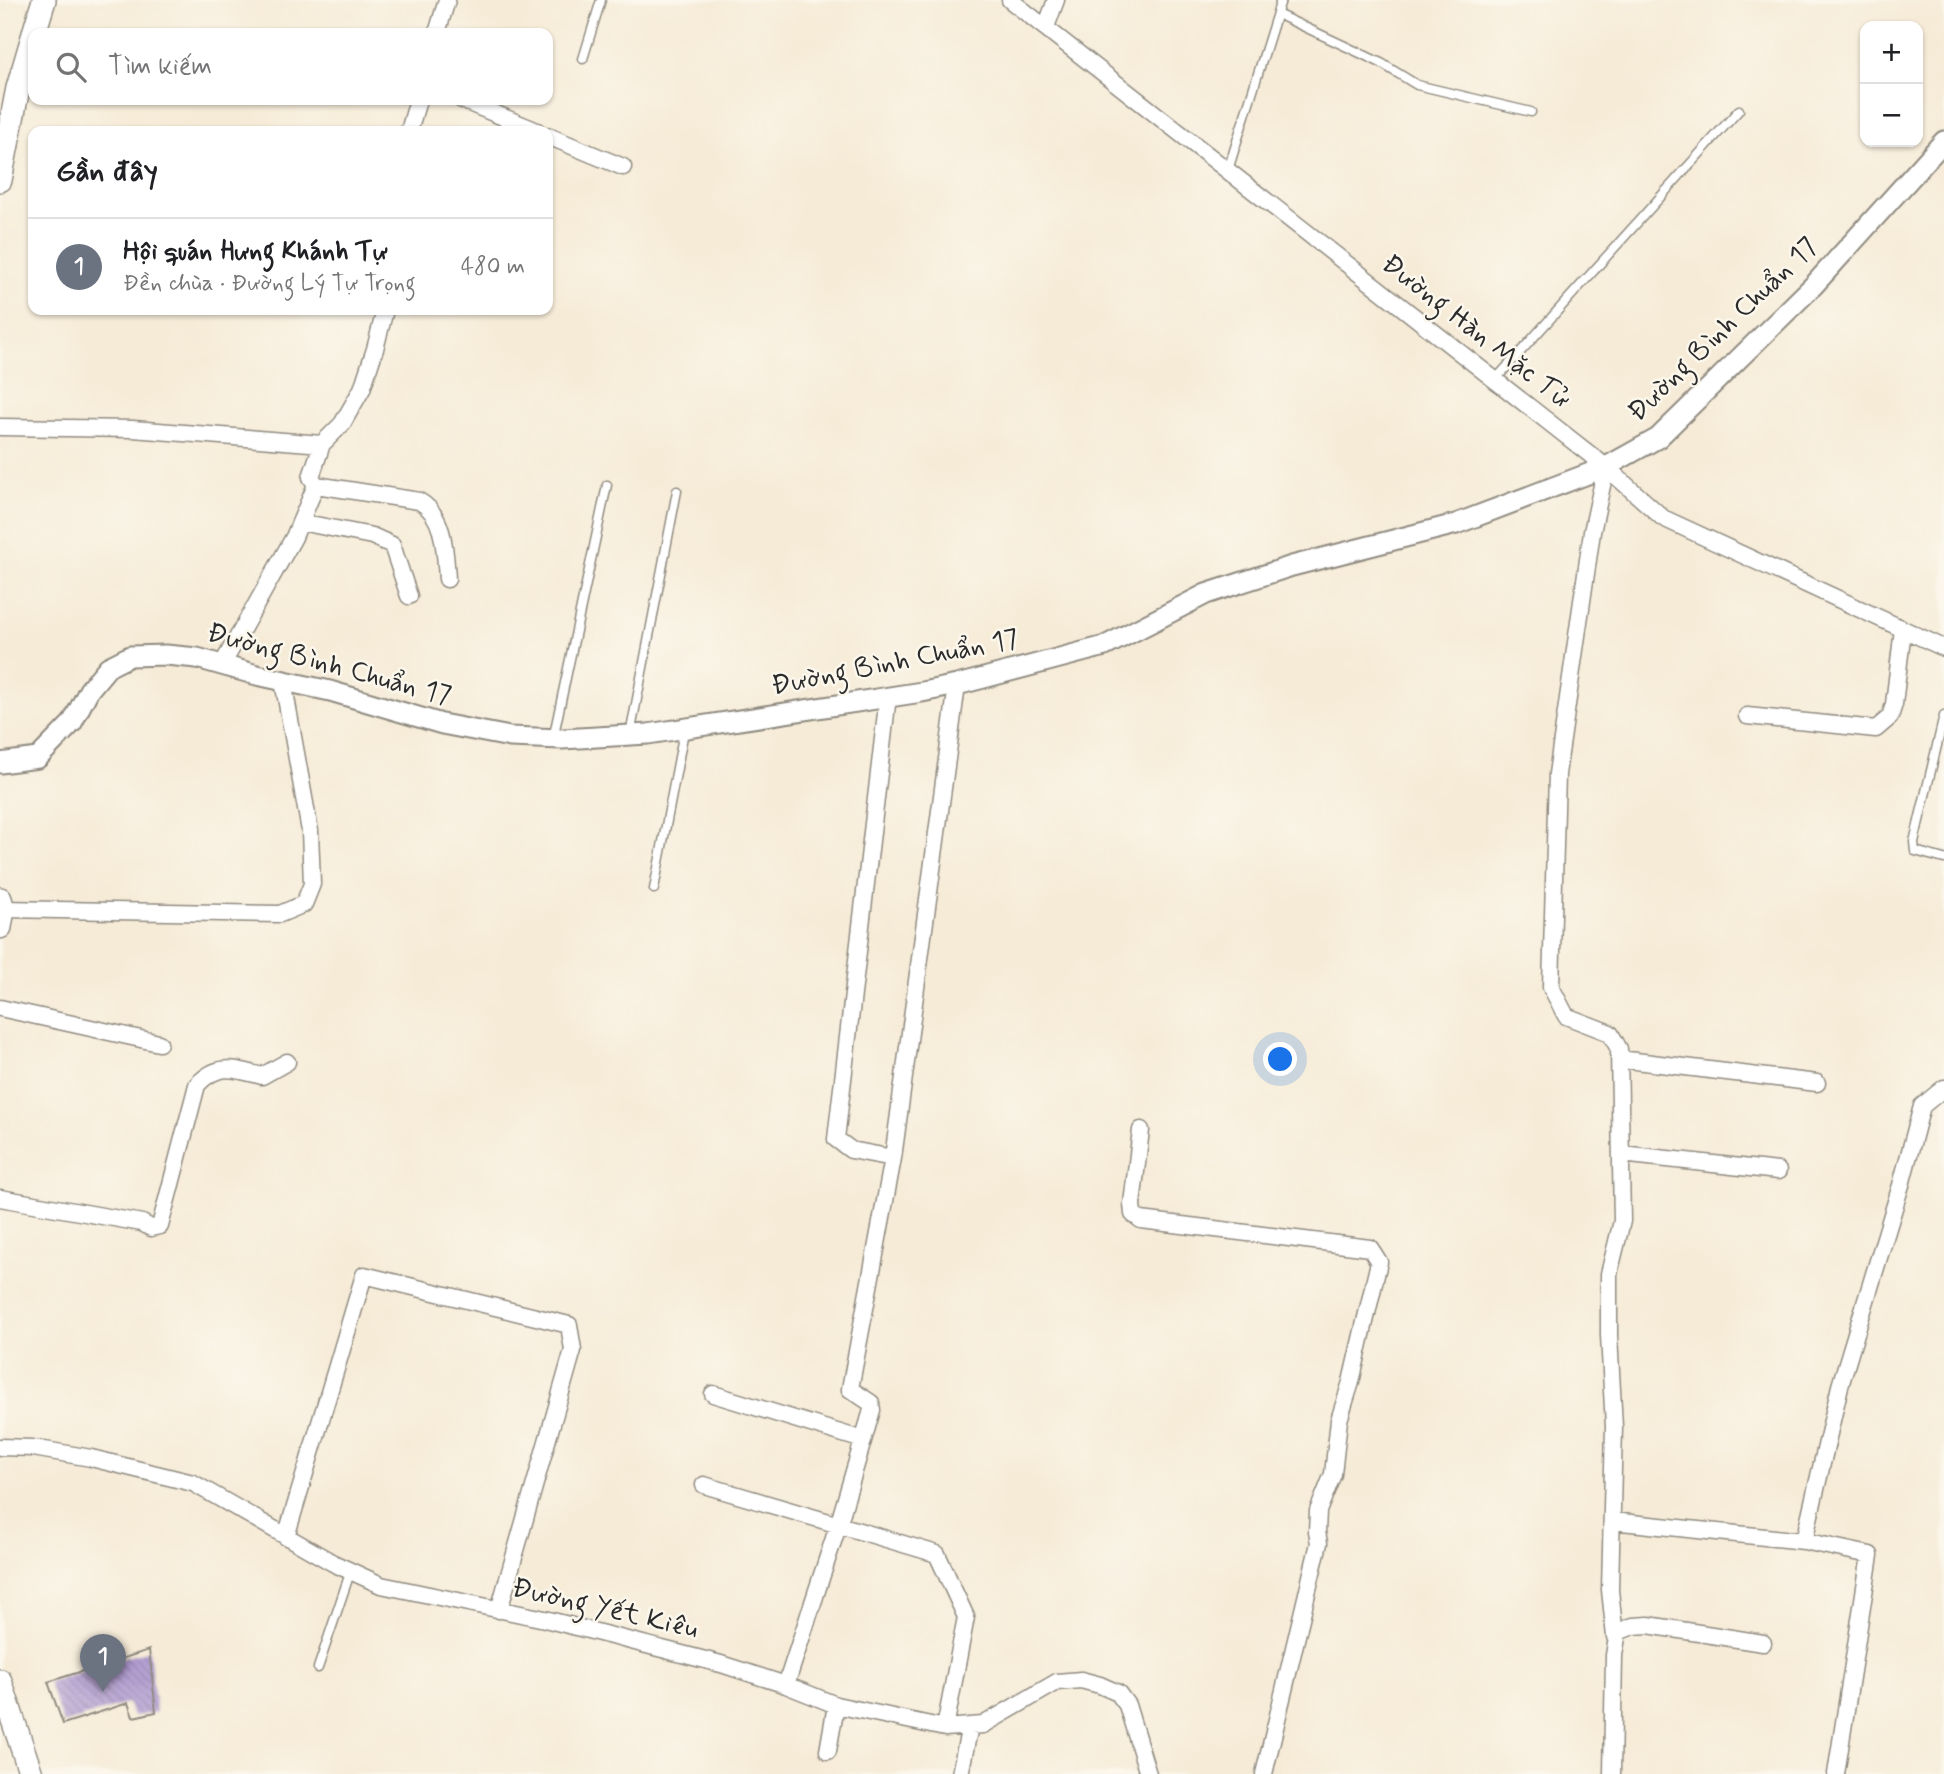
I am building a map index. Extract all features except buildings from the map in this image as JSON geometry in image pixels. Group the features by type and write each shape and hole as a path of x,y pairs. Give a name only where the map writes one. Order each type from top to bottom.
{"main road":[{"path":"36,28 44,0"},
{"path":"1,173 18,88 28,55"},
{"path":"0,1681 31,1774"}],"street":[{"path":"439,28 447,0"},
{"name":"Đường Hàn Mặc Tử","path":"1010,0 1606,467 1663,518 1944,648"},
{"path":"1046,27 1056,0"},
{"path":"410,126 417,105"},
{"path":"475,105 525,126"},
{"path":"553,138 623,167"},
{"name":"Đường Bình Chuẩn 17","path":"0,763 38,758 72,723 89,690 108,667 130,656 197,658 331,691 455,727 510,737 553,739 630,735 759,718 957,685 1105,646 1206,594 1292,566 1456,524 1606,467 1658,438 1814,285 1944,141"},
{"path":"222,665 257,607 300,522 316,485 312,477 322,444 332,436 355,404 376,349 384,315"},
{"path":"0,427 134,429 322,444"},
{"path":"1606,467 1592,532 1557,774 1551,987 1566,1016 1610,1033 1619,1049 1622,1222 1609,1273 1614,1427 1610,1590 1615,1637 1612,1774"},
{"path":"316,485 419,500 430,507 439,525 447,579"},
{"path":"300,522 372,536 392,545 409,596"},
{"path":"1747,716 1876,729 1882,726 1890,717 1894,704 1903,629"},
{"path":"1,911 280,914 304,904 312,884 310,831 284,681"},
{"path":"786,1685 838,1526 872,1410 871,1403 850,1389 893,1158 957,685"},
{"path":"888,696 836,1139 851,1150 893,1158"},
{"path":"0,1008 159,1043"},
{"path":"1619,1059 1818,1083"},
{"path":"0,1198 142,1223 151,1228 160,1226 197,1085 208,1073 234,1069 262,1076 287,1062"},
{"path":"1804,1541 1840,1386 1922,1106 1944,1088"},
{"path":"1142,1130 1132,1204 1133,1214 1141,1220 1370,1248 1379,1262 1351,1382 1339,1420 1333,1474 1318,1511 1319,1543 1264,1774"},
{"path":"1621,1154 1778,1171"},
{"path":"286,1537 364,1275 569,1325 573,1350 499,1610"},
{"path":"713,1394 863,1440"},
{"name":"Đường Yết Kiêu","path":"0,1447 33,1448 91,1458 192,1483 286,1537 381,1585 545,1619 721,1664 836,1705 945,1728 983,1725 1056,1682 1082,1679 1118,1693 1128,1705 1148,1774"},
{"path":"704,1485 937,1554 966,1617 945,1728"},
{"path":"1612,1521 1804,1541 1870,1555 1836,1774"},
{"path":"1615,1637 1623,1629 1648,1625 1763,1643"},
{"path":"828,1751 836,1705"},
{"path":"960,1774 970,1726"}],"lane":[{"path":"583,59 601,0"},
{"path":"1228,170 1281,0"},
{"path":"1277,15 1381,62 1417,85 1531,112"},
{"path":"1494,380 1738,110"},
{"path":"553,739 607,485"},
{"path":"630,735 677,491"},
{"path":"1944,716 1914,842 1915,851 1944,859"},
{"path":"654,889 684,728"},
{"path":"318,1668 351,1570"}],"place":[{"name":"Hội quán Hưng Khánh Tự","path":"103,1692"}]}
